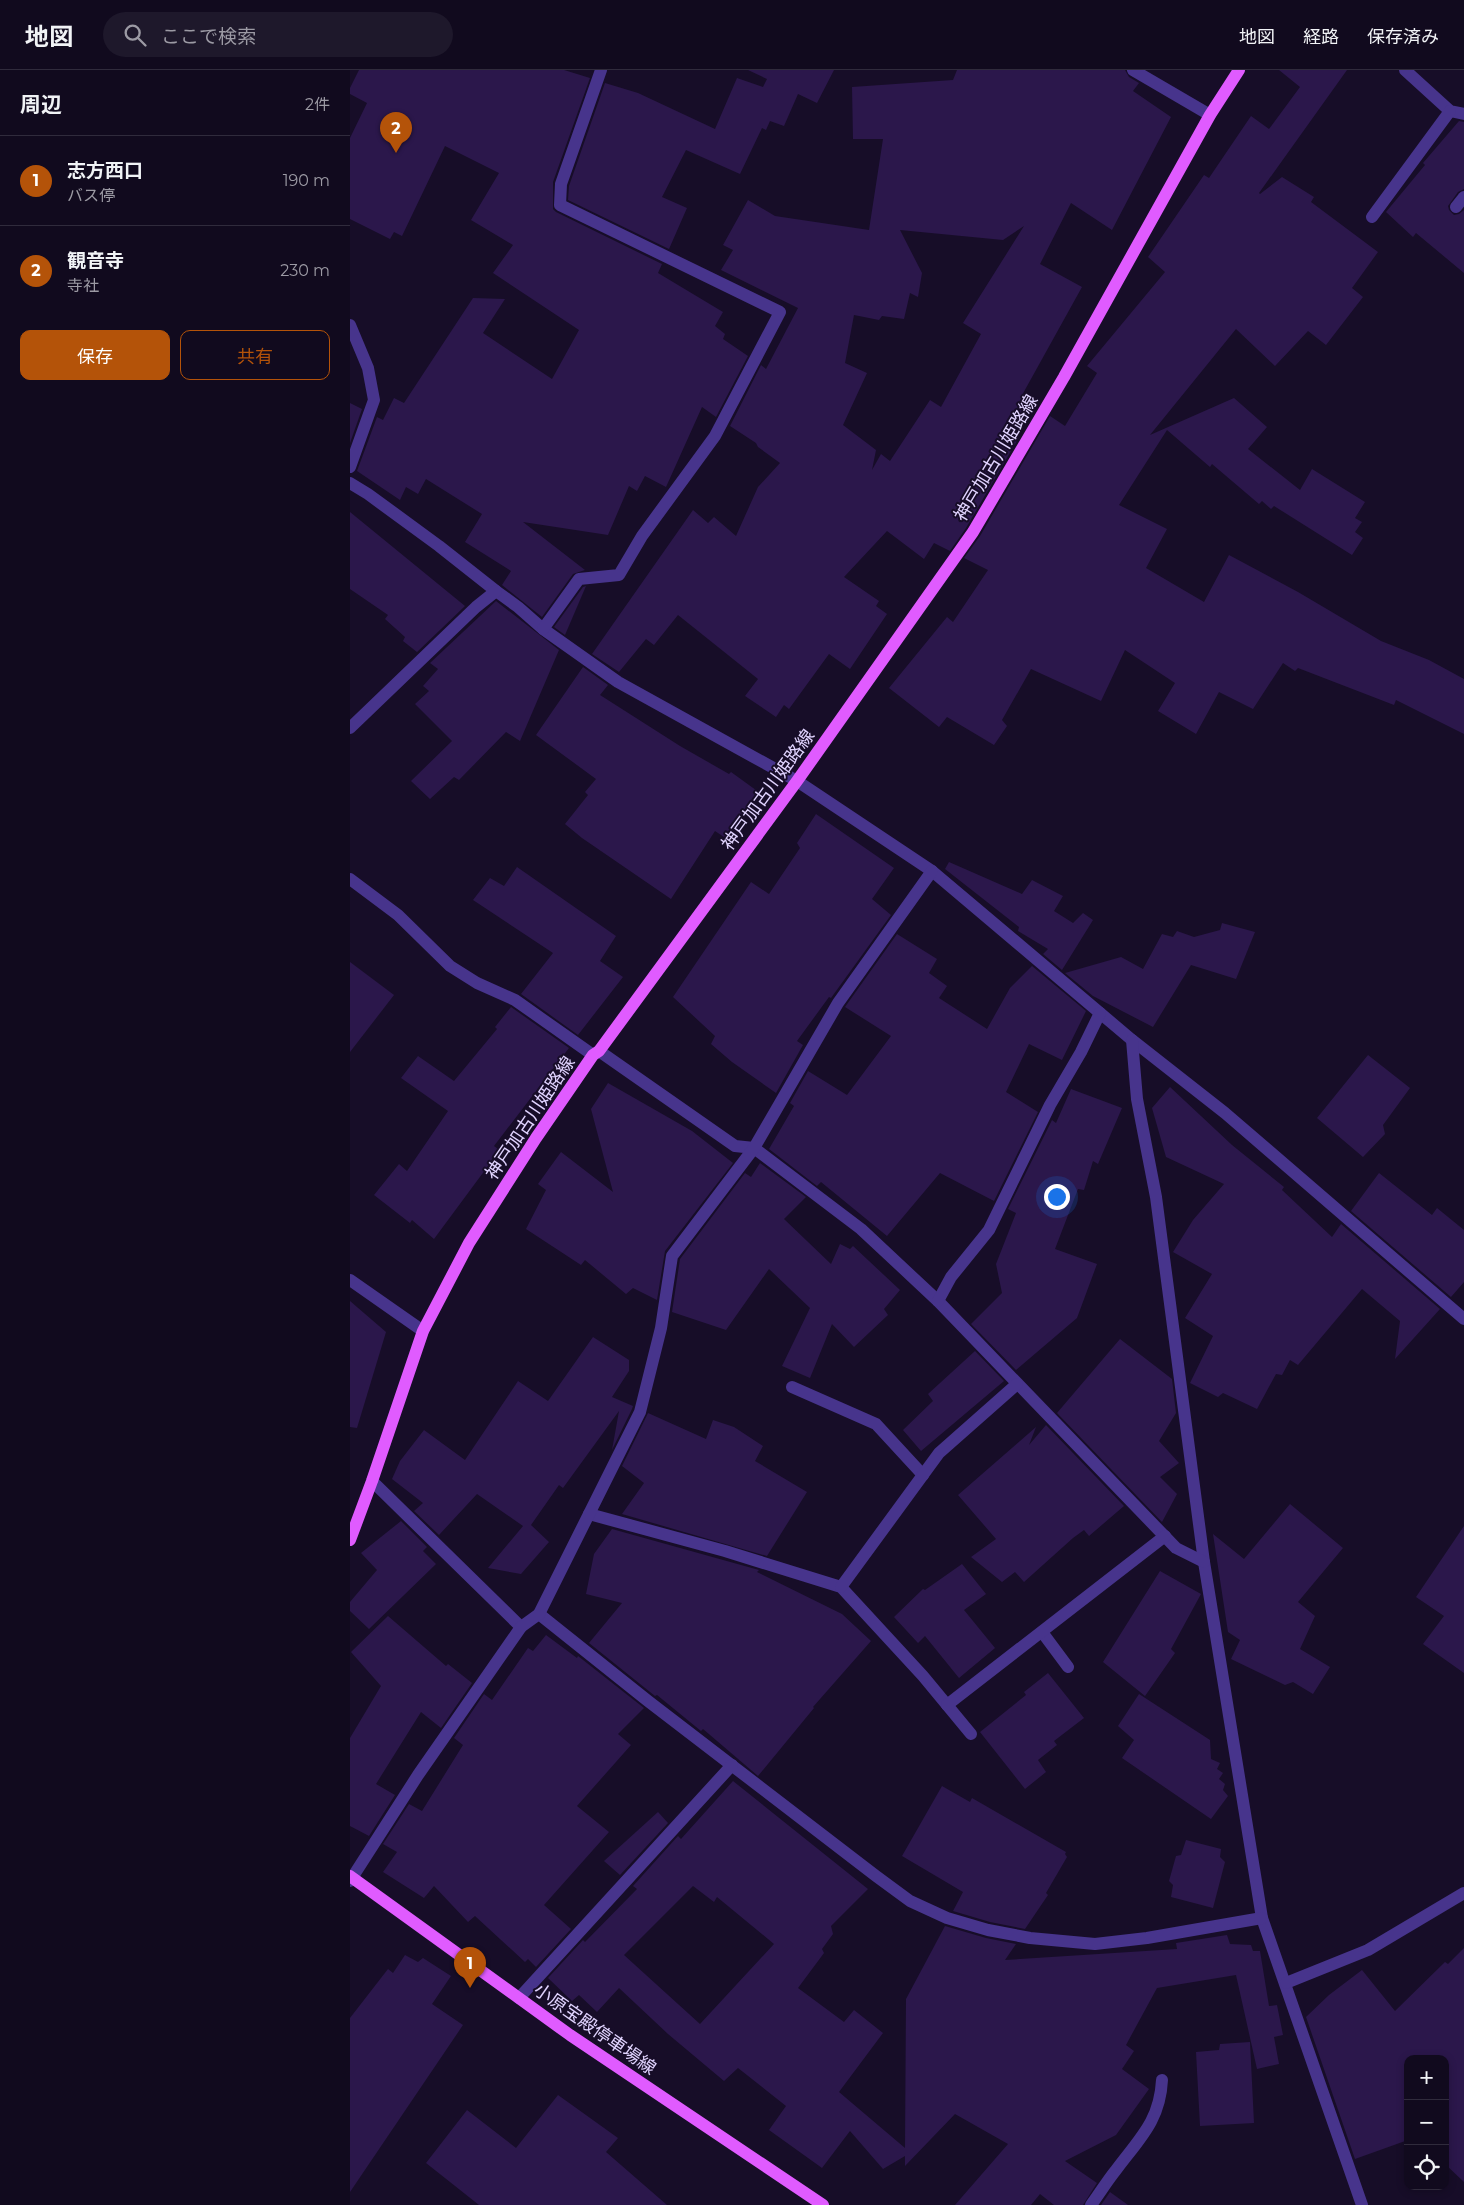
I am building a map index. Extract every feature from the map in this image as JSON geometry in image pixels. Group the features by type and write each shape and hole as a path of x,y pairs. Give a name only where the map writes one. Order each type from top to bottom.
{"main road":[{"name":"神戸加古川姫路線","path":"350,1540 423,1331 469,1243 536,1138 596,1053 797,781 973,532 1064,377 1210,115 1240,70"},
{"name":"小原宝殿停車場線","path":"351,1878 570,2035 823,2205"}],"street":[{"path":"543,629 579,579 619,575 642,536 715,436 780,312 560,205 561,184 601,70"},
{"path":"1133,70 1210,115"},
{"path":"1405,70 1450,111 1464,114"},
{"path":"1372,217 1450,111"},
{"path":"1456,207 1464,197"},
{"path":"350,325 368,368 374,400 350,468"},
{"path":"350,483 431,540 518,607 543,629 618,682 797,781 932,872 1132,1040 1225,1113 1464,1319"},
{"path":"350,728 476,607 496,591"},
{"path":"351,1878 418,1775 521,1627 539,1614 640,1412 661,1328 672,1256 754,1148 838,1004 932,872"},
{"path":"350,879 398,915 450,966 477,983 515,1000 735,1146 754,1148 861,1229 938,1301 1176,1548 1204,1562"},
{"path":"938,1301 951,1277 989,1230 1050,1105 1081,1052 1100,1013"},
{"path":"1132,1040 1137,1100 1156,1197 1204,1562 1262,1918 1362,2205"},
{"path":"350,1280 423,1331"},
{"path":"841,1587 939,1453 1017,1384"},
{"path":"792,1386 876,1424 923,1475"},
{"path":"372,1481 521,1627"},
{"path":"589,1514 725,1551 841,1587 860,1605 971,1734"},
{"path":"947,1705 1165,1536"},
{"path":"539,1614 648,1701 910,1901 947,1918 980,1928 1030,1938 1095,1944 1147,1938 1262,1918"},
{"path":"1042,1632 1068,1667"},
{"path":"519,1998 732,1765"},
{"path":"1286,1983 1368,1950 1464,1893"},
{"path":"1092,2205 1145,2133 1161,2098 1162,2080"}],"building":[{"path":"359,70 564,70 590,78 553,182 553,209 662,264 658,273 723,312 715,326 725,334 723,339 748,356 716,417 702,407 666,487 645,476 637,491 629,486 608,535 523,522 585,570 573,574 542,617 502,585 511,571 465,542 482,514 426,479 418,494 406,487 400,500 357,471 377,417 383,420 394,398 404,403 473,298 505,299 483,333 552,379 579,330 493,273 513,245 471,220 499,173 445,146 402,236 394,232 390,239 350,219 350,138 367,103 350,94 350,88"},
{"path":"748,70 834,70 817,103 798,94 784,126 770,121 766,130 762,128 740,174 686,150 662,197 687,208 669,249 568,200 569,186 605,83 638,93 715,129 737,78 763,87 767,79"},
{"path":"957,70 1125,70 1129,77 1139,83 1133,91 1171,117 1112,230 1071,203 1040,264 1082,287 1021,397 1027,401 1010,434 1018,439 966,528 950,551 934,543 924,559 887,531 844,577 879,601 876,606 887,614 850,669 829,654 789,709 784,705 776,717 745,696 758,679 678,615 654,645 646,639 619,672 592,654 693,510 708,523 714,517 736,536 758,487 780,463 758,447 756,443 730,426 761,365 766,369 798,308 721,270 733,250 723,245 748,200 775,216 869,230 883,139 853,139 852,87 953,80","holes":["1024,226 963,323 981,334 941,407 930,400 890,461 881,454 872,470 876,450 843,425 867,373 845,363 854,315 879,320 882,316 904,319 910,293 918,297 922,273 900,230 1003,240"]},
{"path":"1279,70 1347,70 1259,193 1282,177 1314,197 1311,202 1378,252 1352,288 1363,297 1326,345 1308,331 1275,366 1236,329 1150,435 1234,398 1267,427 1248,449 1300,490 1312,469 1365,502 1355,518 1362,522 1355,532 1363,538 1352,555 1274,506 1271,509 1262,501 1259,504 1212,464 1210,467 1167,430 1119,505 1167,529 1146,568 1204,602 1229,555 1298,592 1381,641 1429,660 1464,679 1464,734 1396,700 1394,705 1298,668 1295,671 1283,663 1253,709 1219,692 1196,734 1158,711 1175,683 1125,650 1101,701 1031,669 1002,720 1007,726 994,745 947,717 939,727 889,688 947,617 953,622 988,570 964,558 980,536 1050,416 1065,426 1097,373 1087,366 1165,272 1148,257 1204,175 1209,178 1251,116 1269,129 1300,87"},
{"path":"1459,121 1464,122 1464,189 1458,192 1448,206 1454,215 1464,210 1464,273 1416,233 1413,237 1386,212 1425,165 1423,163"},
{"path":"350,403 362,409 350,443"},
{"path":"350,512 465,606 417,652 403,641 405,637 385,619 388,615 350,589"},
{"path":"586,586 565,635 554,627 583,587"},
{"path":"496,601 559,650 520,741 506,732 459,780 454,777 430,799 411,781 452,741 415,704 429,691 423,686 438,669 430,663"},
{"path":"583,667 608,685 600,695 680,746 729,774 731,772 760,793 727,839 715,831 671,899 582,838 565,824 588,795 585,792 596,779 536,735"},
{"path":"816,814 894,868 872,899 891,915 831,998 829,997 797,1041 803,1045 776,1093 732,1062 711,1044 715,1036 673,997 751,882 769,894 800,848 797,843"},
{"path":"949,862 1022,894 1032,880 1063,896 1054,911 1073,923 1083,913 1093,920 1062,970 1043,954 1048,949 1018,931 1019,927 945,869"},
{"path":"517,867 616,936 600,961 623,977 578,1035 521,994 553,953 473,900 490,878 504,886"},
{"path":"1222,923 1255,932 1236,979 1191,965 1153,1027 1093,996 1065,973 1121,957 1143,969 1162,934 1173,937 1177,931 1194,937 1220,930"},
{"path":"897,934 937,959 929,973 947,986 939,998 987,1029 1010,988 1032,966 1086,1011 1062,1060 1029,1044 1006,1092 1038,1112 994,1201 940,1173 887,1236 821,1182 817,1186 769,1149 794,1106 790,1103 808,1071 847,1095 891,1036 845,1007"},
{"path":"350,962 394,995 350,1052"},
{"path":"511,1007 569,1048 494,1146 498,1149 488,1166 434,1239 412,1220 410,1223 374,1195 399,1164 407,1171 448,1111 401,1078 418,1056 454,1081 497,1029 495,1027"},
{"path":"1368,1055 1410,1088 1383,1125 1385,1134 1363,1157 1317,1118"},
{"path":"608,1083 692,1131 733,1163 665,1251 657,1300 633,1288 626,1294 585,1260 581,1265 526,1229 546,1190 538,1184 561,1152 613,1192 591,1109"},
{"path":"1170,1087 1232,1145 1284,1187 1282,1190 1332,1237 1341,1224 1440,1309 1395,1359 1400,1321 1362,1289 1298,1365 1290,1360 1282,1375 1276,1374 1257,1409 1223,1393 1218,1397 1190,1383 1213,1336 1185,1318 1212,1274 1173,1252 1193,1220 1224,1184 1166,1157 1152,1108"},
{"path":"1071,1089 1122,1108 1098,1164 1093,1161 1084,1190 1078,1189 1055,1249 1097,1264 1077,1318 1016,1370 971,1324 1002,1293 996,1264 1016,1213 1008,1209 1052,1120 1056,1123"},
{"path":"760,1163 806,1197 784,1219 831,1264 840,1244 850,1249 853,1246 900,1290 884,1309 888,1315 854,1347 832,1324 810,1378 782,1366 810,1308 769,1269 726,1330 672,1312 680,1259 745,1173 751,1177"},
{"path":"1379,1173 1432,1215 1437,1208 1464,1230 1464,1282 1451,1297 1351,1211"},
{"path":"350,1301 386,1332 357,1428 350,1427"},
{"path":"593,1337 629,1360 629,1371 612,1397 633,1406 632,1409 612,1450 619,1411 563,1488 559,1485 531,1525 549,1542 521,1574 488,1568 523,1526 477,1494 439,1535 414,1511 423,1503 392,1479 400,1461 424,1430 465,1460 518,1381 548,1401"},
{"path":"1120,1339 1172,1379 1176,1413 1159,1441 1179,1463 1160,1477 1177,1494 1162,1522 1057,1413"},
{"path":"975,1351 1004,1381 921,1451 903,1430 933,1401 928,1394"},
{"path":"648,1413 706,1439 713,1420 734,1427 763,1446 755,1461 807,1492 767,1556 622,1514 644,1483 622,1466"},
{"path":"1046,1425 1124,1506 1089,1536 1084,1530 1073,1538 1024,1582 1015,1572 1002,1582 971,1557 996,1539 958,1495 1036,1427 1029,1445"},
{"path":"1290,1504 1343,1548 1298,1602 1315,1616 1300,1649 1330,1667 1313,1694 1293,1682 1285,1685 1231,1659 1240,1640 1228,1632 1213,1534 1244,1559"},
{"path":"401,1521 427,1547 423,1551 436,1564 369,1629 350,1611 350,1602 377,1570 361,1553"},
{"path":"1464,1526 1464,1673 1423,1644 1444,1616 1416,1597"},
{"path":"612,1529 759,1570 757,1572 842,1614 871,1641 813,1707 758,1776 703,1729 701,1731 589,1643 622,1603 586,1594 594,1554"},
{"path":"962,1564 986,1594 964,1610 995,1648 959,1678 925,1636 918,1643 894,1617 923,1589 925,1590"},
{"path":"1160,1571 1201,1594 1171,1649 1175,1653 1145,1696 1103,1662"},
{"path":"388,1616 446,1666 448,1664 472,1683 441,1728 421,1712 376,1784 395,1795 369,1836 350,1826 350,1738 381,1686 351,1652"},
{"path":"546,1635 577,1658 578,1656 644,1708 618,1734 631,1745 577,1806 609,1832 544,1905 571,1929 536,1967 528,1959 525,1962 475,1916 468,1922 434,1886 424,1898 383,1872 397,1852 383,1844 409,1804 422,1811 463,1745 454,1738 484,1694 492,1700 528,1648 533,1651"},
{"path":"1048,1673 1084,1718 1054,1741 1057,1745 1038,1760 1046,1772 1025,1789 980,1732 1026,1695 1024,1692"},
{"path":"1139,1694 1210,1740 1211,1759 1220,1763 1217,1769 1223,1773 1219,1779 1225,1784 1223,1790 1228,1796 1211,1819 1122,1758 1134,1740 1118,1726"},
{"path":"733,1781 868,1889 831,1926 833,1934 822,1949 824,1953 798,1988 844,2022 854,2010 883,2033 839,2092 905,2148 906,1999 945,1926 986,1938 1016,1944 1005,1960 1177,1949 1176,1943 1227,1935 1230,1944 1251,1945 1253,1951 1260,1951 1269,2006 1277,2005 1283,2035 1274,2037 1279,2064 1257,2069 1236,1975 1157,1988 1126,2045 1134,2051 1122,2069 1149,2089 1116,2135 1065,2161 1097,2183 1083,2205 1054,2205 1040,2194 1031,2205 955,2205 1008,2144 955,2114 905,2166 905,2156 883,2169 850,2131 822,2168 769,2130 786,2106 738,2068 724,2081 668,2034 619,1988 597,2012 579,1995 572,2001 548,1978 583,1940 585,1942 637,1889 633,1886 678,1836 681,1839","holes":["693,1886 714,1902 717,1897 774,1944 700,2024 624,1955"]},
{"path":"942,1786 970,1802 972,1798 1066,1852 1067,1857 1046,1893 1048,1895 1025,1929 990,1922 953,1911 963,1892 902,1856"},
{"path":"658,1812 668,1823 620,1875 604,1861"},
{"path":"1186,1840 1221,1849 1220,1857 1225,1862 1213,1908 1171,1897 1173,1885 1169,1881 1176,1856 1181,1855"},
{"path":"1464,1948 1464,2182 1449,2168 1449,2055 1404,2055 1404,2141 1355,2159 1306,2017 1329,1995 1362,1970 1395,2011 1445,1962 1448,1964"},
{"path":"405,1955 418,1962 423,1958 451,1976 432,2004 463,2025 350,2192 350,2018 388,1969 393,1973"},
{"path":"1250,2042 1254,2123 1200,2126 1196,2052 1219,2050 1220,2044"},
{"path":"558,2095 618,2138 606,2152 667,2205 479,2205 426,2163 467,2110 516,2148"},
{"path":"1110,2192 1128,2205 1101,2205"}],"place":[{"name":"観音寺","path":"396,153"},
{"name":"志方西口","path":"470,1988"}]}
